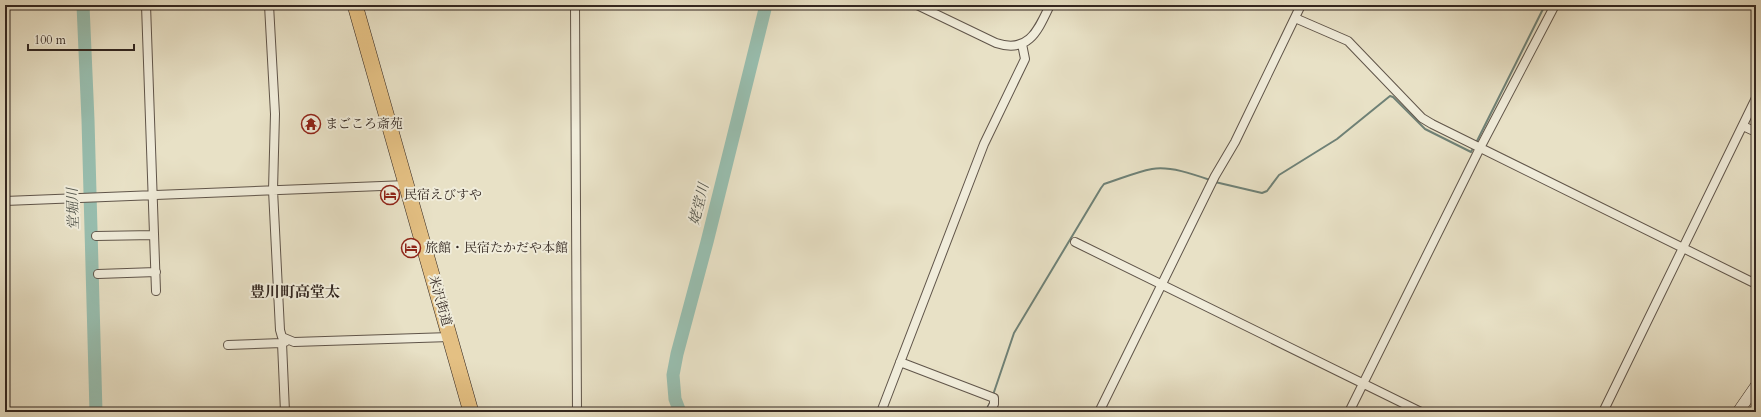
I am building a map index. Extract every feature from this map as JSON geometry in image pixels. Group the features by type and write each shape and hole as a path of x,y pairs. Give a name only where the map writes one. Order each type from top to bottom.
{"highway":[{"name":"米沢街道","path":"355,5 471,412"}],"main road":[{"path":"1738,412 1756,386"}],"street":[{"path":"146,5 156,291"},
{"path":"269,5 275,114 273,190 280,330 284,342 285,412"},
{"path":"575,5 577,412"},
{"path":"917,5 996,43 1010,46 1022,44 1034,36 1050,5"},
{"path":"1099,412 1215,176 1235,142 1301,5"},
{"path":"1349,412 1480,148 1554,5"},
{"path":"1295,18 1348,41 1422,118 1756,284"},
{"path":"881,412 984,144 1025,59 1022,44"},
{"path":"1603,412 1756,98"},
{"path":"1743,126 1756,132"},
{"path":"5,200 407,185"},
{"path":"96,236 154,234"},
{"path":"1075,242 1421,412"},
{"path":"98,274 156,272"},
{"path":"228,345 450,337"},
{"path":"900,362 994,398 994,404 990,412"}],"waterway":[{"name":"堂堀川","path":"83,5 88,120 96,412"},
{"name":"姥堂川","path":"680,412 675,399 673,375 677,354 707,242 766,5"},
{"path":"1476,143 1545,5"},
{"path":"1215,182 1262,193 1267,191 1279,175 1337,139 1390,96 1393,97 1425,129 1471,152 1472,150"},
{"path":"993,395 1014,333 1104,184 1140,172 1159,168 1181,171 1210,180"},
{"path":"985,412 991,401"}],"place":[{"name":"まごころ斎苑","path":"311,124"},
{"name":"民宿えびすや","path":"390,195"},
{"name":"旅館・民宿たかだや本館","path":"411,248"}],"district":[{"name":"豊川町高堂太","path":"295,292"}]}
